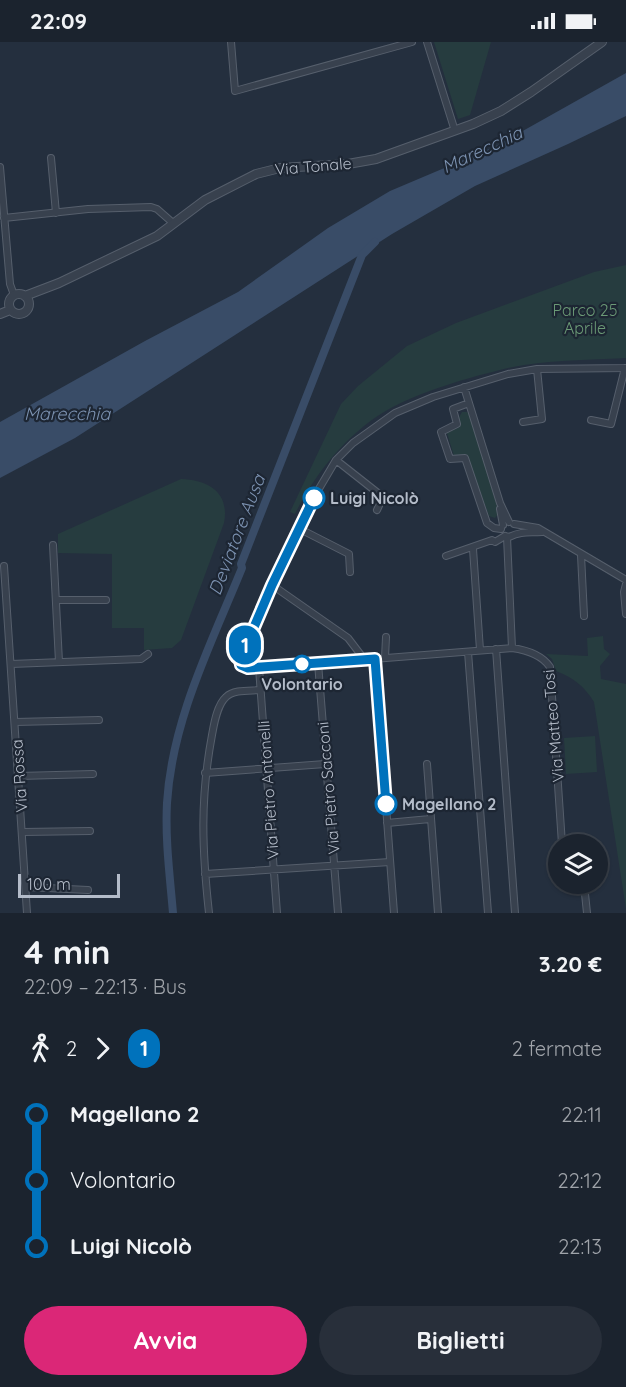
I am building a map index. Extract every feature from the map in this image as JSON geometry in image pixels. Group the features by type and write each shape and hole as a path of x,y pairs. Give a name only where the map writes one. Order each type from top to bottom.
{"street":[{"path":"231,42 235,91 412,42"},
{"path":"427,42 455,131"},
{"name":"Via Tonale","path":"25,296 110,260 157,236 220,191 242,180 269,170 368,160 395,153 501,111 602,42"},
{"path":"51,158 56,213"},
{"path":"0,167 10,284 14,295"},
{"path":"4,218 151,207 157,209 173,223"},
{"path":"0,260 8,259"},
{"path":"0,314 10,310 18,314 27,310 29,305 25,296 14,295 9,302 10,310"},
{"path":"364,659 348,638 272,585 307,509 336,460 352,443 387,418 433,397 508,374 537,369 626,368 611,424 591,420"},
{"path":"523,422 542,419 537,369"},
{"path":"464,387 506,529 512,648"},
{"path":"469,404 453,409 457,424 441,432 450,459 465,458 487,523 494,528 506,529 531,526 626,580"},
{"path":"336,460 383,497 377,510"},
{"path":"298,528 350,554 350,572"},
{"path":"506,529 512,536 515,533 542,531"},
{"path":"446,556 473,549 492,540 506,529"},
{"path":"53,545 59,662"},
{"path":"473,549 480,650"},
{"path":"581,555 584,616"},
{"name":"Via Rossa","path":"4,566 27,913"},
{"name":"Via Matteo Tosi","path":"272,585 242,653 241,665 248,668 512,648 531,653 547,662 550,667 561,834"},
{"path":"626,585 626,614"},
{"path":"56,600 106,600"},
{"path":"385,658 386,637"},
{"path":"496,649 515,913"},
{"path":"468,652 488,913"},
{"path":"11,664 141,659 148,654"},
{"path":"375,659 394,913"},
{"name":"Via Pietro Sacconi","path":"318,663 338,913"},
{"name":"Via Pietro Antonelli","path":"259,668 277,913"},
{"path":"209,913 202,833 205,773 213,728 223,699 234,692 261,690"},
{"path":"15,722 99,720"},
{"path":"205,773 325,764"},
{"path":"427,764 438,913"},
{"path":"19,776 93,774"},
{"path":"387,823 430,819"},
{"path":"23,832 90,831"},
{"path":"205,874 390,862"},
{"path":"26,887 88,890"},
{"path":"585,894 586,913"}],"green space":[{"path":"434,42 491,42 470,115 458,119"},
{"name":"Parco 25 Aprile","path":"626,265 626,358 522,365 461,381 412,398 370,421 344,444 321,471 295,514 290,512 341,404 358,386 407,346 456,323 594,272"},
{"path":"462,412 470,415 499,513 495,518 489,516 467,455 454,456 447,433 460,427 458,419"},
{"path":"181,479 200,482 215,490 224,503 224,523 181,640 172,648 144,650 144,628 112,628 112,554 58,553 58,534"},
{"path":"603,636 604,649 610,654 600,666 601,679 626,684 626,909 594,702 578,683 556,671 552,659 546,654 588,656 587,638"},
{"path":"595,736 597,772 566,774 564,738"}],"water":[{"name":"Marecchia","path":"626,73 626,116 475,186 392,234 75,438 0,478 0,422 238,292 328,228 390,191 494,147"}],"waterway":[{"name":"Deviatore Ausa","path":"173,913 167,845 167,803 170,772 185,712 362,255 375,242"}],"bus line":[{"name":"1","path":"314,498 242,653 241,665 248,668 259,668 375,659 386,804"}],"place":[{"name":"Luigi Nicolò","path":"314,498"},
{"name":"Volontario","path":"302,664"},
{"name":"Magellano 2","path":"386,804"}]}
